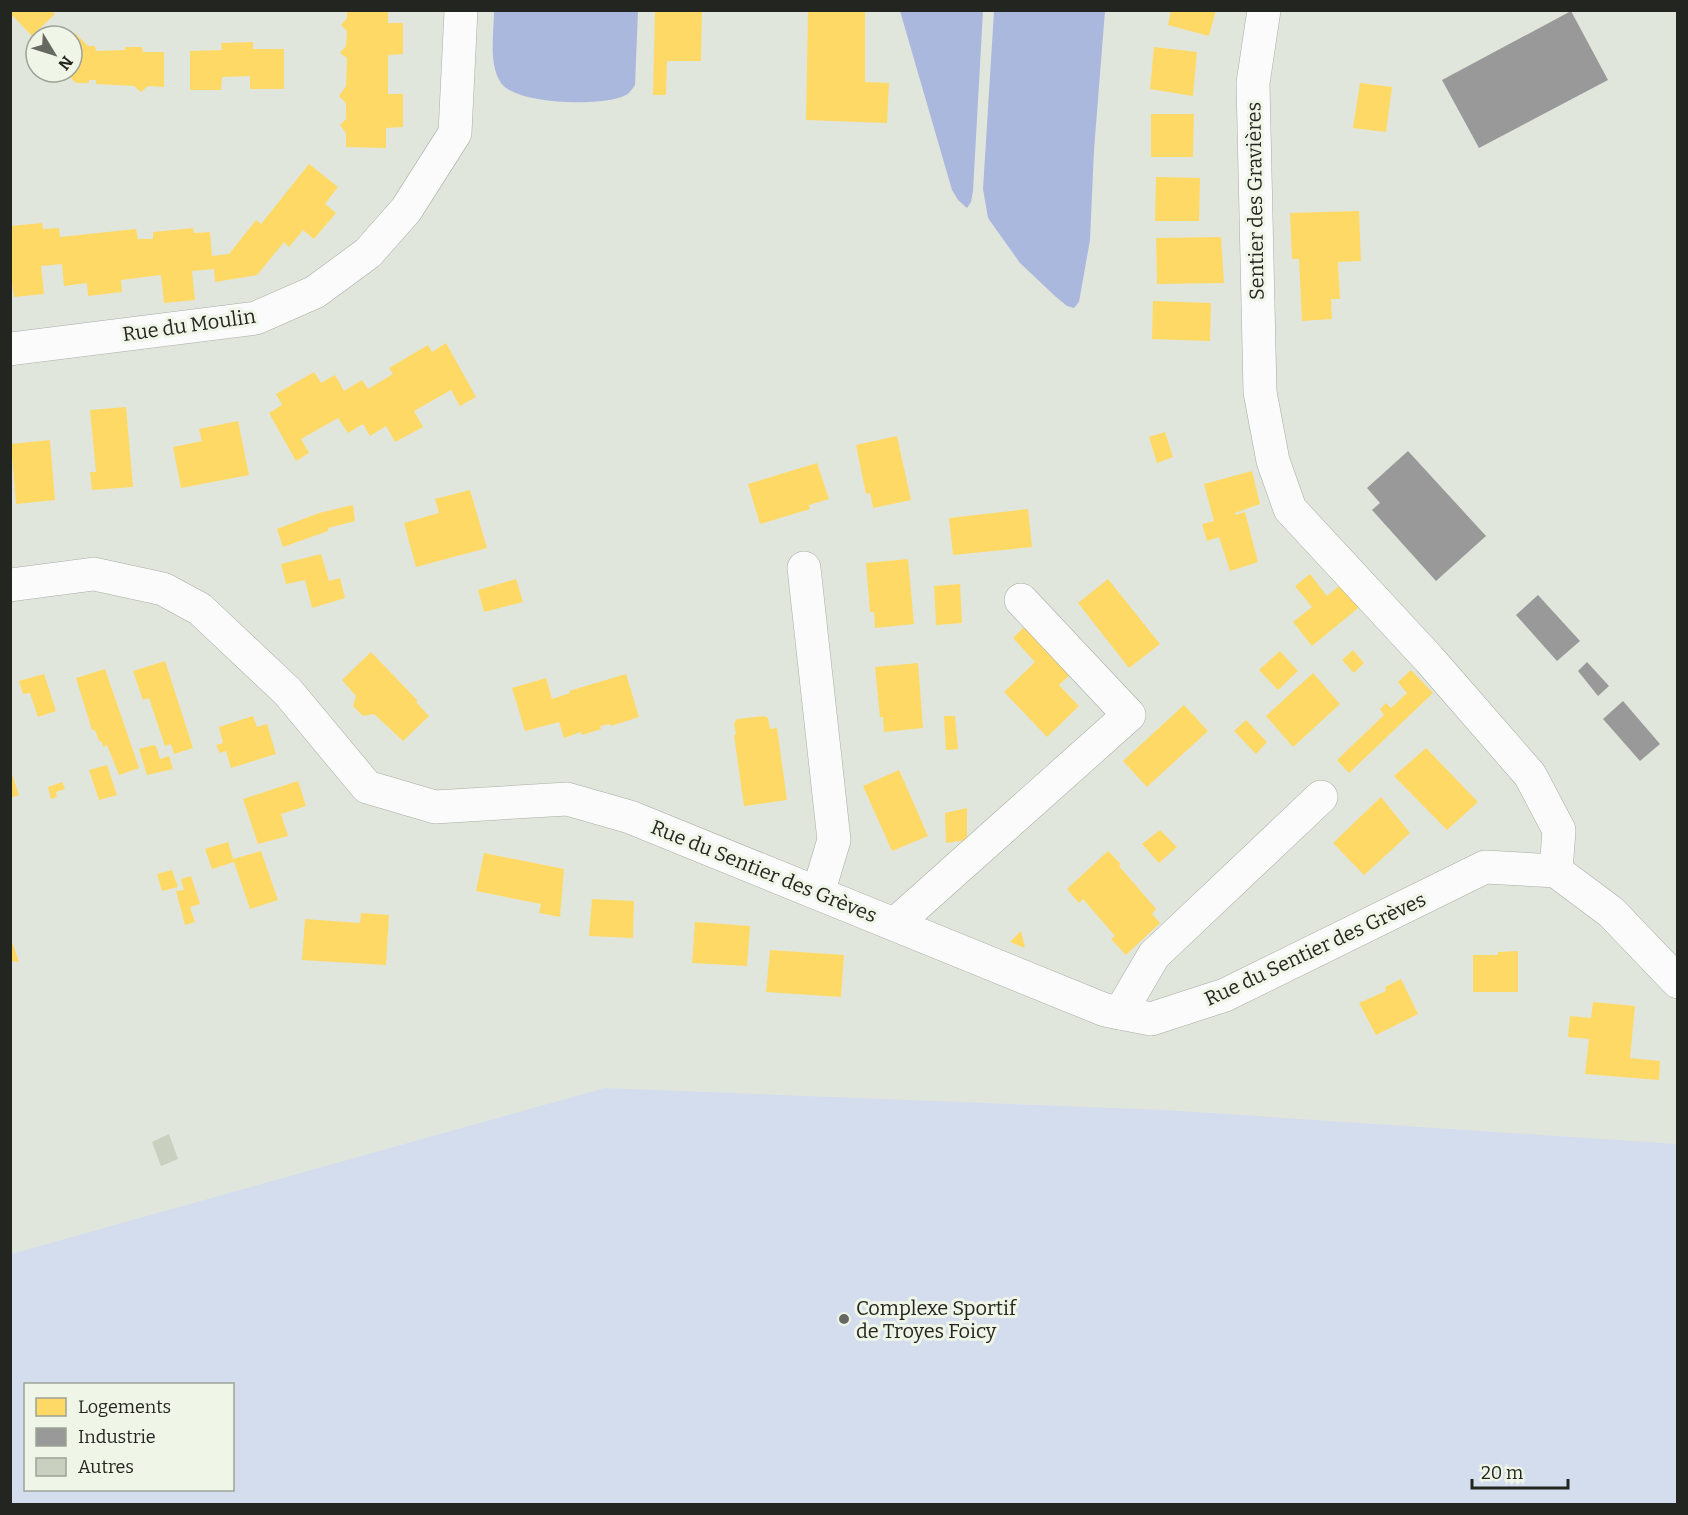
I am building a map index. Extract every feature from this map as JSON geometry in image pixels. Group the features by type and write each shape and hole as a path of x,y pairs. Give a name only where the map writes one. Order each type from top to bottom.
{"street":[{"name":"Rue du Moulin","path":"10,349 256,318 315,292 368,253 406,210 455,134 461,10"},
{"name":"Sentier des Gravières","path":"1264,10 1253,83 1260,392 1273,461 1290,509 1429,659 1530,775 1559,830 1556,871"},
{"path":"804,568 834,840 818,893"},
{"name":"Rue du Sentier des Grèves","path":"10,585 94,574 163,589 200,609 288,692 367,787 435,807 567,799 630,817 1105,1010 1151,1019 1226,995 1485,867 1556,871"},
{"path":"895,924 1129,715 1021,600"},
{"path":"1120,1013 1154,955 1321,797"},
{"path":"1556,871 1611,912 1677,982"}],"shaded area":[{"name":"Complexe Sportif de Troyes Foicy","path":"605,1088 1165,1110 1677,1144 1677,1504 11,1504 11,1254"}],"water":[{"path":"494,11 638,11 635,85 627,94 615,99 580,102 541,100 510,90 501,83 494,67"},
{"path":"900,11 983,11 973,191 967,208 952,190"},
{"path":"994,11 1105,11 1094,150 1090,240 1079,302 1074,308 1067,306 1056,297 1020,263 988,218 983,189"}],"building: Logements":[{"path":"10,10 50,10 55,14 45,24 24,24 24,28 13,16 10,20"},
{"path":"347,10 388,10 388,23 403,23 403,54 388,55 388,94 403,94 403,127 386,128 386,148 346,147 346,133 340,125 346,119 346,103 339,96 346,86 347,58 340,53 346,46 347,31 341,25 347,18"},
{"path":"655,10 702,10 701,61 667,61 666,95 653,95"},
{"path":"808,10 865,10 865,82 889,83 887,123 806,120"},
{"path":"1171,10 1216,10 1209,36 1168,25"},
{"path":"84,42 88,46 95,46 96,51 142,47 143,52 164,52 164,87 148,86 141,92 134,86 96,84 96,80 89,80 89,83 84,83"},
{"path":"253,42 253,49 284,49 284,89 250,89 250,76 222,77 221,90 190,90 190,51 222,50 221,43"},
{"path":"1154,47 1197,52 1193,96 1150,89"},
{"path":"1360,83 1392,87 1386,132 1353,128"},
{"path":"1151,114 1194,114 1193,157 1151,157"},
{"path":"309,164 338,187 325,204 336,213 314,239 303,230 289,247 284,242 257,275 215,282 214,269 192,271 195,300 164,303 161,275 121,280 122,292 88,296 87,283 64,286 62,264 41,266 44,294 14,297 10,268 10,226 42,223 43,229 59,228 60,237 136,229 138,239 153,239 153,232 193,228 194,233 210,232 212,256 229,254 256,220 261,224"},
{"path":"1156,177 1200,178 1199,221 1155,221"},
{"path":"1359,211 1361,261 1338,262 1340,299 1331,299 1332,319 1302,321 1299,259 1292,259 1290,213"},
{"path":"1221,237 1224,283 1157,284 1156,238"},
{"path":"1153,301 1211,303 1210,341 1152,339"},
{"path":"446,343 476,397 460,406 451,390 414,411 423,427 395,442 386,426 370,436 363,424 348,433 338,418 301,439 309,453 296,461 269,413 282,405 276,394 314,372 321,383 335,375 344,391 362,380 368,389 393,374 389,368 428,345 432,352"},
{"path":"126,407 133,487 92,490 90,472 96,472 90,410"},
{"path":"238,421 249,475 181,488 173,447 202,441 199,429"},
{"path":"1165,432 1173,457 1157,463 1149,437"},
{"path":"897,436 911,500 873,508 870,493 866,494 856,445"},
{"path":"50,440 55,500 16,504 11,444"},
{"path":"817,463 829,499 809,505 810,509 760,524 748,484"},
{"path":"1252,471 1260,504 1235,513 1235,515 1245,512 1258,562 1230,571 1219,537 1207,541 1202,524 1214,521 1204,484"},
{"path":"470,490 487,548 416,567 404,523 439,513 435,499"},
{"path":"353,505 355,521 328,528 328,531 283,547 277,529 319,513"},
{"path":"1028,509 1032,547 953,555 949,518"},
{"path":"321,554 329,581 340,578 345,598 312,608 305,580 286,584 281,564"},
{"path":"908,559 914,624 875,628 874,612 870,612 866,563"},
{"path":"1310,574 1327,596 1344,582 1363,604 1312,646 1293,622 1312,607 1295,586"},
{"path":"516,579 523,602 484,612 478,590"},
{"path":"1108,579 1160,644 1129,668 1078,603"},
{"path":"960,584 962,623 936,625 934,586"},
{"path":"1027,624 1073,672 1059,685 1079,706 1047,737 1004,692 1035,662 1013,638"},
{"path":"1353,650 1364,663 1354,673 1342,660"},
{"path":"1280,651 1298,671 1278,690 1259,670"},
{"path":"371,652 418,701 416,702 429,716 403,741 374,714 363,716 353,706 356,696 342,680"},
{"path":"165,661 193,748 174,754 171,744 165,746 149,698 143,700 133,671"},
{"path":"918,663 923,728 884,732 883,717 880,717 875,667"},
{"path":"105,669 139,768 119,775 107,745 103,747 95,730 92,730 76,678"},
{"path":"1411,670 1433,693 1349,773 1337,760 1384,715 1380,709 1386,703 1391,708 1407,693 1398,682"},
{"path":"1313,673 1340,704 1293,747 1266,716"},
{"path":"44,674 56,711 38,717 30,693 23,694 19,681"},
{"path":"626,674 639,717 611,726 610,724 600,726 601,729 582,735 581,732 564,738 559,722 525,731 512,688 546,678 552,699 570,693 569,691"},
{"path":"1184,705 1208,731 1147,787 1123,761"},
{"path":"253,716 257,727 267,724 276,754 231,768 226,751 220,753 216,745 223,743 219,727"},
{"path":"764,716 768,718 770,729 777,728 787,800 744,806 734,723 737,719"},
{"path":"944,716 955,716 958,749 946,750"},
{"path":"1246,720 1267,742 1256,754 1234,731"},
{"path":"154,745 160,759 169,756 173,769 147,775 139,749"},
{"path":"1426,748 1478,802 1447,830 1394,776"},
{"path":"107,765 117,795 99,800 89,770"},
{"path":"899,770 928,836 892,851 863,786"},
{"path":"10,772 19,795 10,798"},
{"path":"298,781 306,806 281,814 288,836 258,844 243,799"},
{"path":"62,782 65,789 56,792 57,797 51,799 48,787"},
{"path":"1381,797 1410,833 1364,875 1333,843"},
{"path":"967,808 967,840 946,843 945,813"},
{"path":"1160,830 1177,847 1159,863 1142,844"},
{"path":"228,842 233,859 261,851 278,900 250,909 234,862 212,869 205,849"},
{"path":"1108,851 1156,909 1152,914 1160,923 1126,955 1111,939 1115,936 1083,899 1079,903 1067,889"},
{"path":"484,853 564,869 560,917 539,913 541,904 476,891"},
{"path":"172,870 178,887 162,891 157,874"},
{"path":"191,876 200,904 190,907 195,922 185,925 176,891 184,890 181,879"},
{"path":"592,899 634,901 633,938 589,936"},
{"path":"361,913 389,915 386,965 302,960 305,919 360,923"},
{"path":"695,922 750,926 747,966 692,963"},
{"path":"1021,931 1025,948 1010,942"},
{"path":"10,939 14,947 19,962 10,961"},
{"path":"770,950 844,955 841,997 766,992"},
{"path":"1518,951 1518,992 1473,992 1473,955 1498,955 1498,952"},
{"path":"1401,979 1418,1014 1376,1035 1359,1003 1386,991 1385,987"},
{"path":"1593,1002 1635,1006 1630,1058 1660,1061 1659,1080 1585,1074 1589,1039 1568,1037 1570,1016 1591,1018"}],"building: Industrie":[{"path":"1571,11 1608,80 1479,148 1442,80"},
{"path":"1408,451 1486,536 1436,581 1372,510 1380,503 1367,488"},
{"path":"1538,595 1580,641 1557,661 1516,615"},
{"path":"1587,662 1609,686 1598,696 1578,671"},
{"path":"1623,701 1660,744 1640,761 1603,719"}],"building: Autres":[{"path":"169,1134 178,1159 161,1166 152,1142"}],"place":[{"name":"Complexe Sportif de Troyes Foicy","path":"844,1319"}]}
